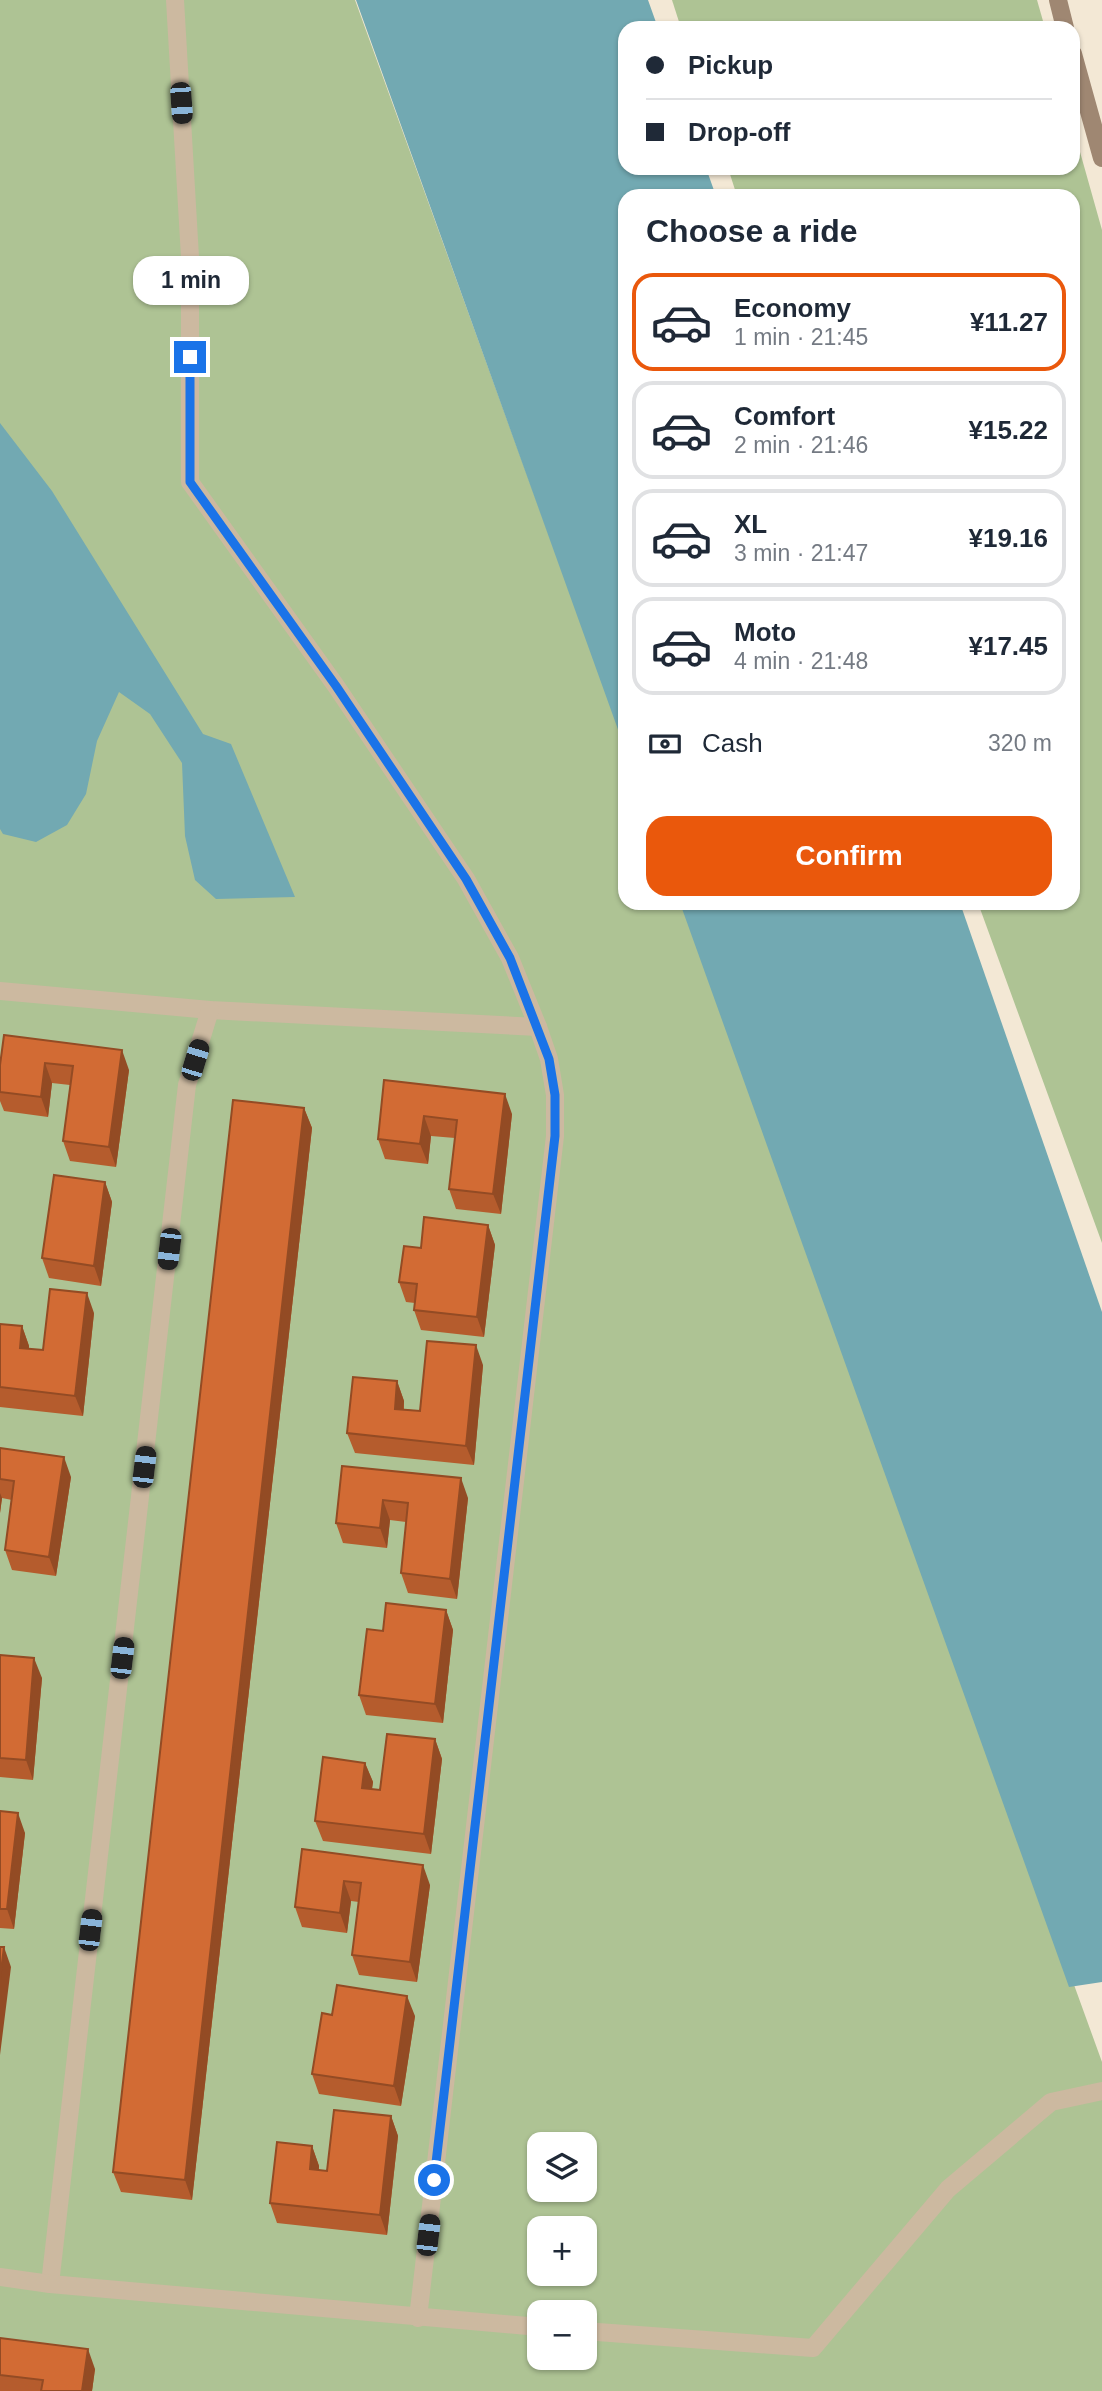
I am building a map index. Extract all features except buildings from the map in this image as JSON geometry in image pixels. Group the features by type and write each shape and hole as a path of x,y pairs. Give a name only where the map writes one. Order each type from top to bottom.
{"main road":[{"path":"1058,0 1063,21"},
{"path":"1080,79 1102,158"}],"street":[{"path":"175,0 190,257 190,482 336,686 466,879 510,958 549,1059 555,1095 555,1136 418,2318"},
{"path":"0,991 210,1010 538,1027"},
{"path":"50,2284 187,1085 210,1010"},
{"path":"597,2332 813,2348 948,2189 1051,2102 1102,2091"},
{"path":"0,2277 50,2284 527,2326"}],"green space":[{"path":"0,0 355,0 618,726 618,910 685,910 1102,2062 1102,2391 0,2391"},
{"path":"672,0 1037,0 1043,21 679,21"},
{"path":"1080,152 1102,230 1102,1243 981,910 1080,910 1080,189 735,189 730,175 1080,175"}],"water":[{"path":"356,0 648,0 656,21 618,21 618,175 708,175 714,189 618,189 618,730"},
{"path":"0,423 52,491 203,734 231,744 295,897 216,899 195,880 185,836 182,763 150,714 119,692 97,741 86,794 67,825 36,842 3,834 0,829"},
{"path":"683,910 962,910 1102,1312 1102,1982 1069,1987"}],"route":[{"path":"190,357 190,482 336,686 466,879 510,958 549,1059 555,1095 555,1136 434,2180"}]}
